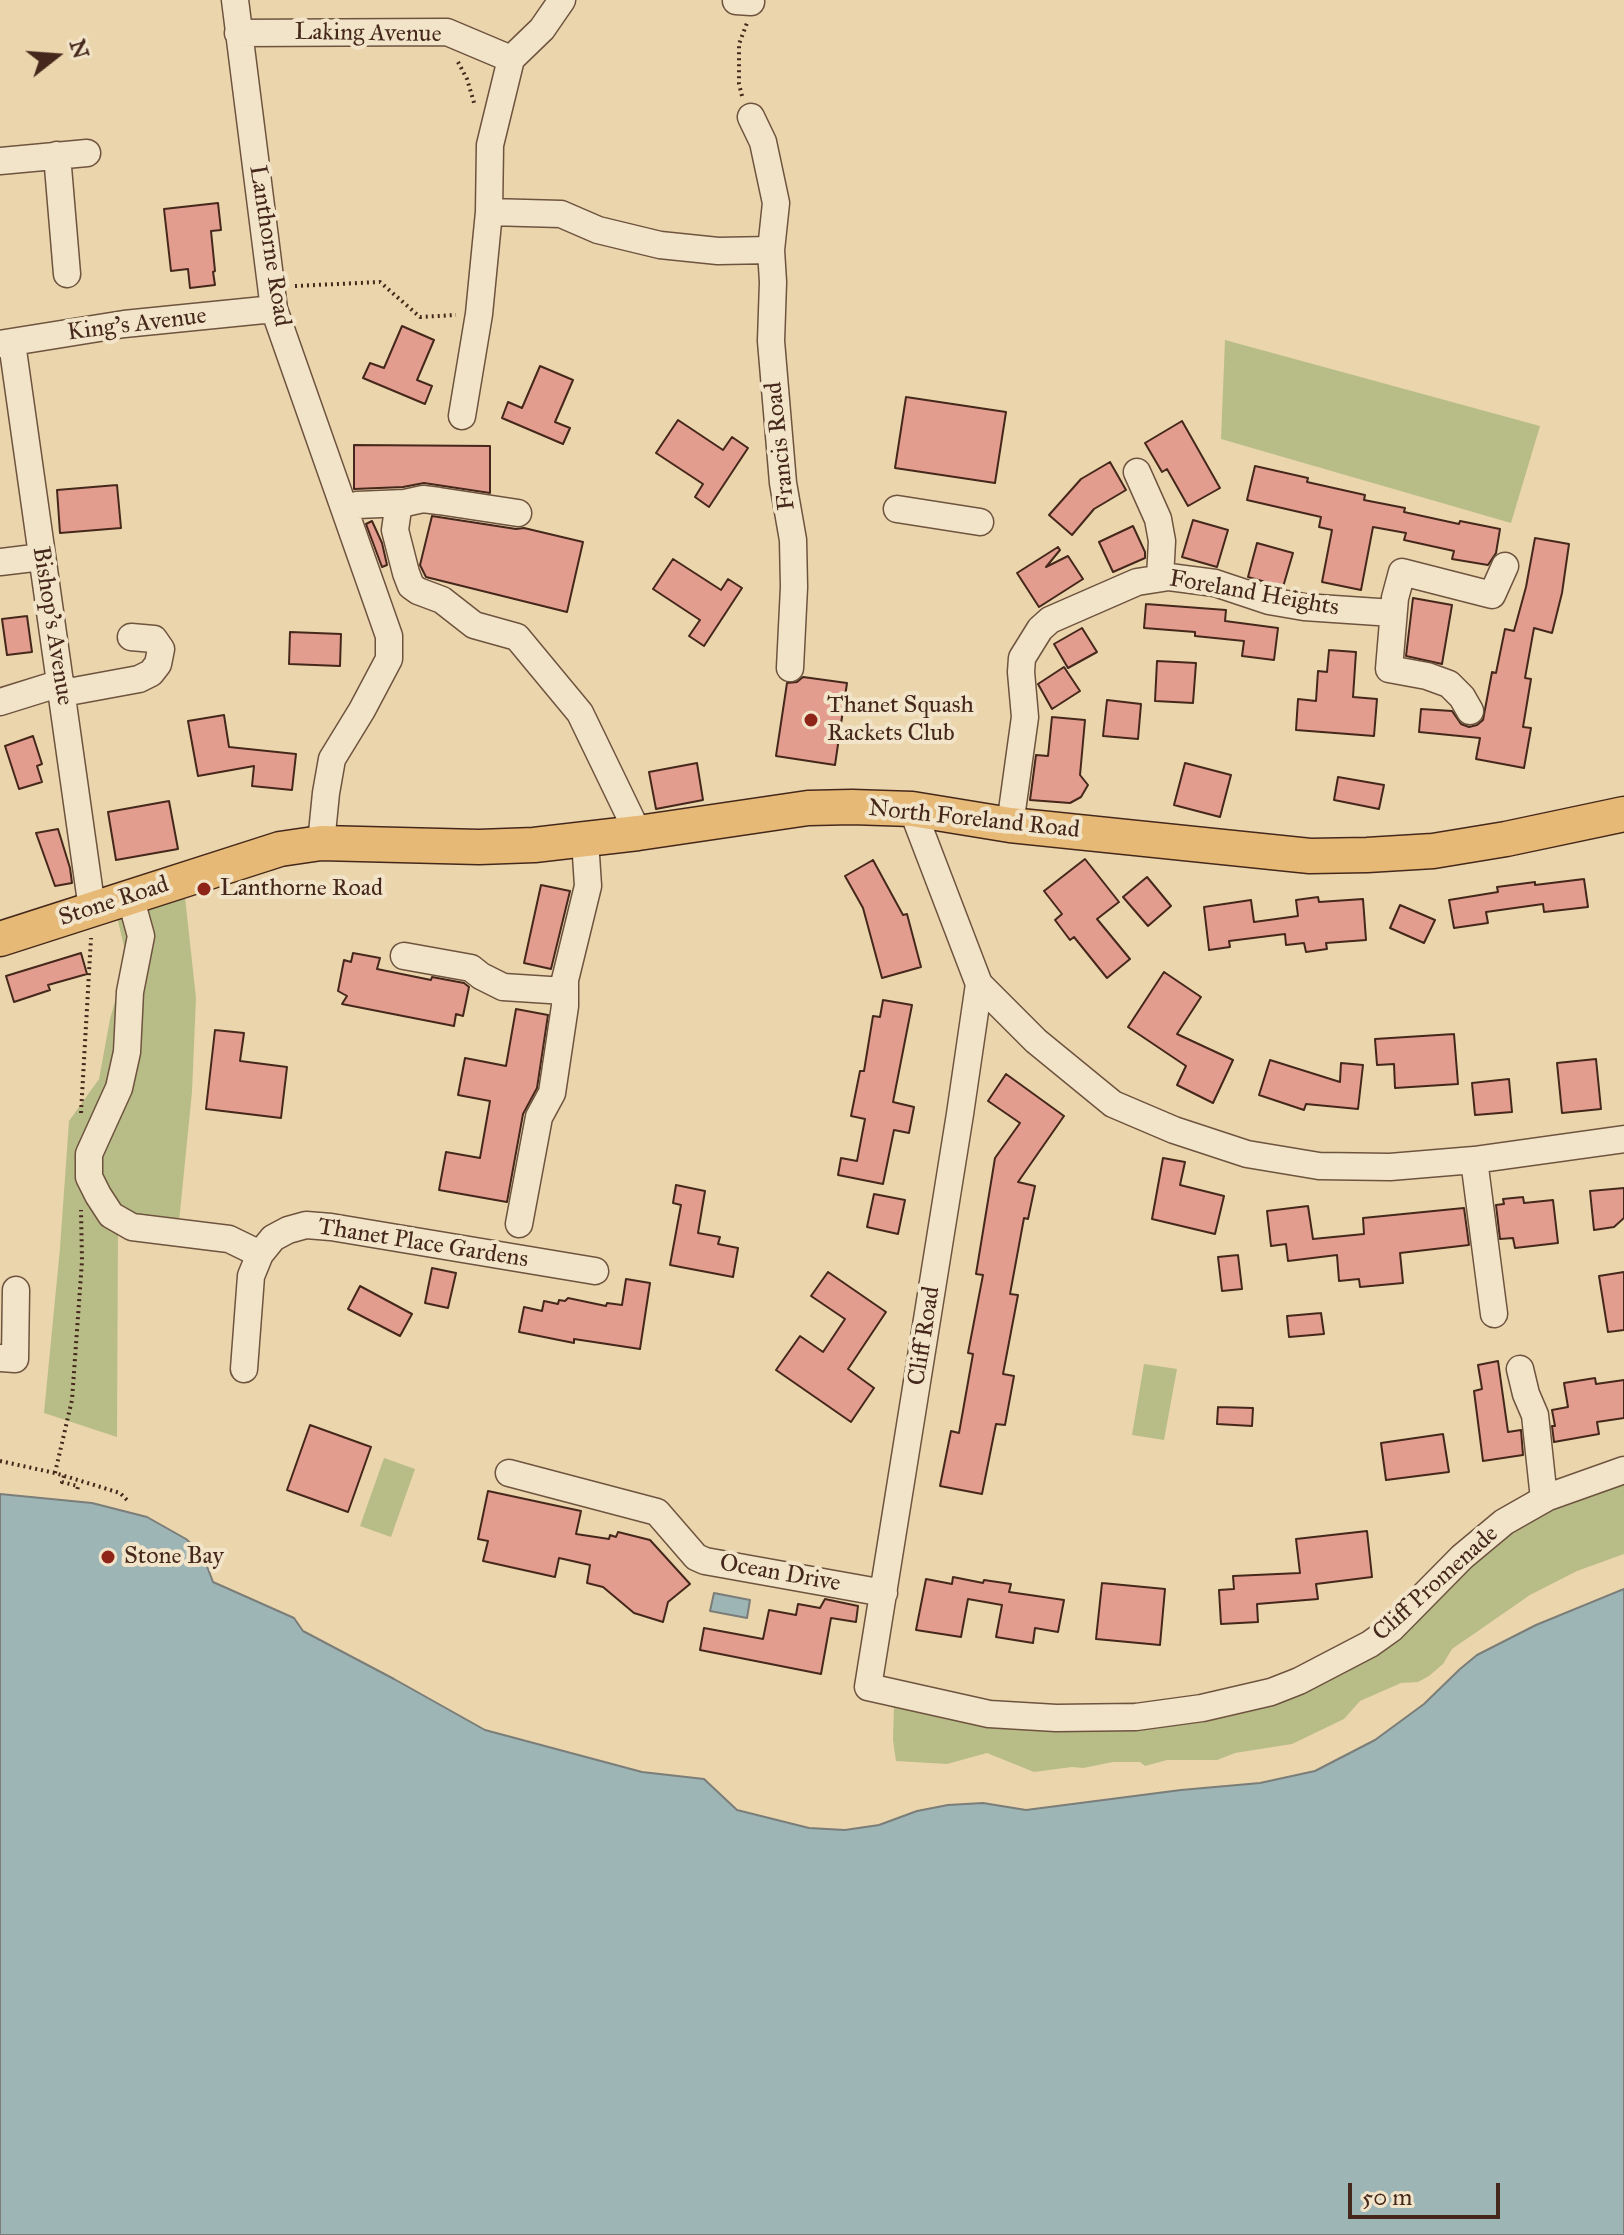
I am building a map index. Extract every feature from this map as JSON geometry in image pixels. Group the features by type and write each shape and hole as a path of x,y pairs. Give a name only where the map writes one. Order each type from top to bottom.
{"main road":[{"name":"North Foreland Road","path":"321,843 479,847 534,845 808,808 852,807 912,809 1010,825 1310,856 1367,855 1433,851 1624,814"},
{"name":"Stone Road","path":"0,939 280,849 321,843"}],"street":[{"name":"Lanthorne Road","path":"235,0 273,299 389,636 389,659 332,759 321,843"},
{"path":"462,416 479,314 489,212 490,145 511,59 542,29 562,0"},
{"name":"Laking Avenue","path":"238,33 447,32 511,59"},
{"name":"Francis Road","path":"751,117 770,140 776,203 771,250 773,369 783,483 793,540 794,587 783,651"},
{"path":"0,161 87,153"},
{"path":"57,155 67,274"},
{"path":"489,212 561,214 598,230 660,245 718,251 771,250"},
{"name":"King's Avenue","path":"6,343 273,299"},
{"name":"Bishop's Avenue","path":"6,343 62,688 92,909"},
{"path":"1137,472 1158,519 1162,541 1160,578"},
{"path":"345,510 357,505 423,499 518,513"},
{"path":"405,503 398,509 395,530 411,586 442,600 474,625 517,637 580,713 638,833"},
{"path":"897,509 980,522"},
{"path":"0,562 42,557"},
{"path":"1470,711 1449,684 1427,676 1389,669 1394,606 1402,572 1492,595 1505,566"},
{"name":"Foreland Heights","path":"1010,825 1025,717 1022,658 1031,641 1050,620 1137,582 1160,578 1215,583 1269,601 1304,607 1394,606"},
{"path":"0,702 62,688 139,679 151,673 158,664 161,649 154,639 131,637"},
{"path":"912,809 979,984 1036,1041 1113,1104 1174,1130 1247,1154 1319,1166 1390,1167 1474,1160 1624,1139"},
{"path":"519,1224 539,1117 552,1093 565,1006 565,980 588,886 585,840"},
{"path":"130,896 141,936 130,992 127,1052 119,1088 89,1154 89,1177 111,1215 132,1227 229,1239 260,1254 251,1276 244,1369"},
{"path":"404,956 471,968 503,987 565,991"},
{"name":"Cliff Road","path":"868,1687 979,984"},
{"path":"1474,1160 1494,1314"},
{"name":"Thanet Place Gardens","path":"260,1254 273,1238 306,1225 595,1271"},
{"path":"0,1358 15,1359 16,1290"},
{"path":"1520,1369 1535,1415 1544,1499"},
{"name":"Cliff Promenade","path":"868,1687 989,1714 1056,1718 1136,1717 1235,1702 1299,1681 1370,1644 1391,1629 1462,1557 1504,1522 1544,1499 1624,1470"},
{"name":"Ocean Drive","path":"509,1473 657,1512 696,1557 705,1561 884,1593"}],"path":[{"path":"747,4 738,65 744,104 751,117"},
{"path":"447,32 467,79 475,108"},
{"path":"273,299 380,282 420,317 479,314"},
{"path":"81,1116 92,909"},
{"path":"55,1473 72,1400 82,1261 80,1207"},
{"path":"0,1461 55,1473 120,1493 128,1501"},
{"path":"64,1476 62,1482 78,1486 77,1492"}],"green space":[{"path":"1225,340 1540,426 1511,523 1221,439"},
{"path":"185,897 196,998 192,1092 178,1232 118,1234 117,1437 44,1413 69,1121 99,1079 110,1019 127,959 117,917"},
{"path":"1144,1364 1177,1369 1164,1440 1132,1435"},
{"path":"384,1458 415,1469 391,1537 360,1526"},
{"path":"1624,1478 1624,1554 1577,1571 1530,1595 1452,1649 1443,1664 1429,1676 1418,1682 1401,1683 1360,1701 1344,1719 1292,1744 1235,1753 1217,1760 1167,1760 1145,1766 1140,1762 1113,1762 1034,1772 987,1753 947,1764 896,1761 894,1705 930,1710 1259,1705 1440,1592 1527,1516"}],"water":[{"path":"0,1494 92,1503 147,1517 196,1548 213,1582 294,1618 303,1631 485,1730 642,1772 704,1779 737,1810 809,1828 845,1830 879,1825 917,1811 948,1805 983,1803 1026,1810 1260,1783 1315,1771 1375,1740 1424,1704 1477,1655 1536,1625 1624,1589 1624,2235 0,2235"},
{"path":"714,1593 750,1600 747,1618 710,1611"}],"building":[{"path":"218,203 221,230 211,231 215,285 190,288 188,269 171,271 164,209"},
{"path":"402,326 434,340 417,380 432,386 425,404 363,378 370,363 384,368"},
{"path":"540,366 573,380 555,422 570,428 563,444 502,418 508,402 522,408"},
{"path":"906,397 1006,412 995,483 895,468"},
{"path":"678,420 723,450 732,437 748,448 709,507 695,497 703,484 656,453"},
{"path":"1182,421 1220,488 1188,506 1167,469 1162,472 1145,443"},
{"path":"354,445 490,446 490,493 424,483 354,489"},
{"path":"1110,462 1126,490 1094,509 1072,535 1049,515 1081,479"},
{"path":"1255,466 1365,495 1364,500 1405,508 1404,512 1500,529 1496,553 1488,565 1452,559 1454,551 1404,540 1406,533 1373,527 1361,590 1322,582 1332,530 1319,527 1321,517 1247,500"},
{"path":"117,485 121,528 60,533 57,490"},
{"path":"432,516 524,528 583,542 567,612 426,577 420,565"},
{"path":"1193,520 1228,530 1217,567 1182,557"},
{"path":"372,521 387,565 382,567 366,524"},
{"path":"1133,526 1145,558 1113,572 1099,542"},
{"path":"1535,538 1569,544 1552,633 1534,628 1525,678 1531,679 1523,727 1531,728 1524,768 1476,759 1480,738 1419,732 1421,709 1452,711 1461,724 1469,727 1483,720 1492,672 1496,673 1505,629 1514,631"},
{"path":"1257,543 1293,553 1283,587 1248,577"},
{"path":"1058,547 1060,550 1046,567 1068,556 1083,579 1039,607 1017,573"},
{"path":"673,559 721,590 728,579 742,588 704,646 689,636 700,620 653,589"},
{"path":"1413,598 1452,605 1442,664 1406,656"},
{"path":"1146,604 1226,610 1225,621 1278,628 1274,660 1242,656 1244,641 1195,636 1195,632 1144,628"},
{"path":"27,616 32,652 7,655 2,619"},
{"path":"1082,628 1097,652 1068,668 1054,644"},
{"path":"290,632 341,634 340,666 289,664"},
{"path":"1329,650 1356,652 1353,697 1377,699 1374,736 1296,730 1298,699 1316,701 1318,671 1327,672"},
{"path":"1157,661 1196,663 1193,703 1155,701"},
{"path":"1064,667 1080,691 1052,709 1038,684"},
{"name":"Thanet Squash Rackets Club","path":"803,677 847,683 835,765 776,756 787,683 797,682"},
{"path":"1107,700 1141,704 1138,739 1103,736"},
{"path":"224,715 229,747 296,754 292,790 252,786 254,766 198,776 188,721"},
{"path":"1052,717 1085,720 1080,775 1088,785 1081,797 1070,803 1030,800 1036,755 1048,756"},
{"path":"33,736 42,764 37,766 42,782 19,789 5,746"},
{"path":"697,763 703,800 656,809 649,772"},
{"path":"1185,763 1231,775 1220,817 1174,805"},
{"path":"1338,777 1384,785 1379,809 1334,800"},
{"path":"169,801 178,849 116,860 108,812"},
{"path":"58,829 72,883 55,886 36,833"},
{"path":"1085,859 1119,902 1097,919 1130,959 1107,978 1074,937 1070,940 1055,920 1062,914 1044,891"},
{"path":"873,860 903,915 907,914 921,967 882,978 863,908 845,876"},
{"path":"1147,877 1171,906 1148,926 1123,897"},
{"path":"1584,879 1588,907 1544,912 1543,904 1486,912 1488,923 1454,928 1449,900 1498,892 1497,887"},
{"path":"541,885 570,891 551,969 524,963"},
{"path":"1318,897 1319,902 1363,899 1366,940 1326,943 1327,949 1306,952 1304,943 1286,945 1285,934 1229,941 1230,947 1209,950 1204,907 1251,900 1254,922 1298,916 1296,900"},
{"path":"1400,905 1435,920 1424,943 1390,928"},
{"path":"81,953 87,974 48,985 50,990 14,1002 6,976"},
{"path":"353,953 380,958 377,969 464,983 469,987 463,1016 456,1014 454,1026 342,1004 347,996 338,991 344,960 351,962"},
{"path":"1164,972 1201,997 1177,1034 1233,1060 1213,1103 1177,1085 1186,1066 1128,1027"},
{"path":"883,1000 912,1005 893,1102 914,1107 909,1133 894,1130 883,1184 838,1175 841,1158 857,1161 865,1119 851,1116 860,1071 864,1071 873,1016 880,1017"},
{"path":"516,1009 548,1015 537,1088 523,1114 507,1202 439,1190 446,1152 480,1158 490,1101 458,1095 465,1058 506,1066"},
{"path":"215,1030 244,1033 240,1061 287,1067 281,1118 206,1109"},
{"path":"1454,1034 1458,1084 1395,1088 1394,1064 1377,1065 1375,1039"},
{"path":"1596,1059 1601,1109 1562,1113 1557,1063"},
{"path":"1270,1060 1340,1082 1341,1063 1363,1065 1358,1109 1306,1104 1304,1110 1259,1095"},
{"path":"1006,1074 1064,1116 1018,1182 1035,1186 1028,1219 1024,1218 1010,1294 1018,1295 1003,1374 1014,1376 1005,1425 996,1424 982,1494 940,1486 951,1431 959,1433 973,1354 968,1353 983,1275 976,1274 995,1158 1020,1123 988,1101"},
{"path":"1509,1079 1512,1112 1475,1115 1472,1083"},
{"path":"1163,1158 1185,1162 1180,1185 1224,1196 1215,1234 1152,1219"},
{"path":"676,1185 705,1191 698,1233 720,1237 718,1244 738,1248 733,1277 670,1265 681,1205 673,1203"},
{"path":"1624,1188 1624,1218 1614,1227 1594,1230 1590,1191"},
{"path":"874,1194 905,1200 898,1234 867,1227"},
{"path":"1523,1197 1524,1203 1553,1200 1558,1243 1515,1248 1513,1238 1500,1239 1496,1205 1504,1204 1503,1199"},
{"path":"1308,1206 1313,1239 1364,1234 1363,1218 1464,1208 1469,1245 1400,1253 1403,1283 1360,1287 1359,1279 1339,1281 1337,1255 1288,1261 1286,1244 1271,1246 1267,1211"},
{"path":"1238,1255 1242,1289 1222,1291 1218,1257"},
{"path":"432,1268 456,1273 448,1308 425,1303"},
{"path":"828,1272 886,1312 848,1369 874,1388 851,1422 776,1370 800,1336 823,1352 845,1319 811,1296"},
{"path":"1624,1272 1624,1330 1608,1332 1599,1276"},
{"path":"626,1279 650,1283 640,1349 574,1339 574,1343 519,1332 524,1307 542,1311 544,1301 558,1304 559,1300 568,1298 606,1306 607,1303 622,1305"},
{"path":"360,1286 412,1314 400,1336 348,1309"},
{"path":"1321,1313 1324,1334 1289,1337 1287,1316"},
{"path":"1498,1361 1508,1432 1521,1430 1523,1455 1483,1461 1474,1391 1482,1389 1478,1365"},
{"path":"1595,1378 1596,1384 1624,1380 1624,1418 1597,1422 1599,1434 1554,1442 1552,1410 1568,1407 1564,1383"},
{"path":"1218,1407 1253,1408 1252,1426 1217,1424"},
{"path":"310,1425 371,1447 348,1512 287,1490"},
{"path":"1443,1434 1449,1472 1386,1480 1381,1443"},
{"path":"488,1491 581,1511 576,1534 609,1539 610,1535 616,1537 618,1532 650,1540 690,1584 668,1602 663,1622 634,1613 603,1587 587,1583 590,1565 559,1558 555,1577 483,1561 488,1541 478,1539"},
{"path":"1367,1531 1372,1577 1316,1584 1318,1599 1257,1604 1258,1622 1221,1624 1219,1590 1234,1589 1233,1576 1300,1573 1296,1539"},
{"path":"953,1577 1011,1584 1009,1592 1064,1600 1058,1632 1035,1628 1033,1643 996,1637 1002,1605 968,1599 961,1637 916,1630 926,1579 952,1584"},
{"path":"1102,1583 1165,1589 1160,1645 1096,1639"},
{"path":"825,1599 858,1606 856,1622 831,1618 821,1674 700,1650 704,1628 763,1639 769,1610 796,1615 798,1604 820,1608"}],"place":[{"name":"Thanet Squash Rackets Club","path":"811,720"},
{"name":"Lanthorne Road","path":"204,889"},
{"name":"Stone Bay","path":"108,1557"}]}
